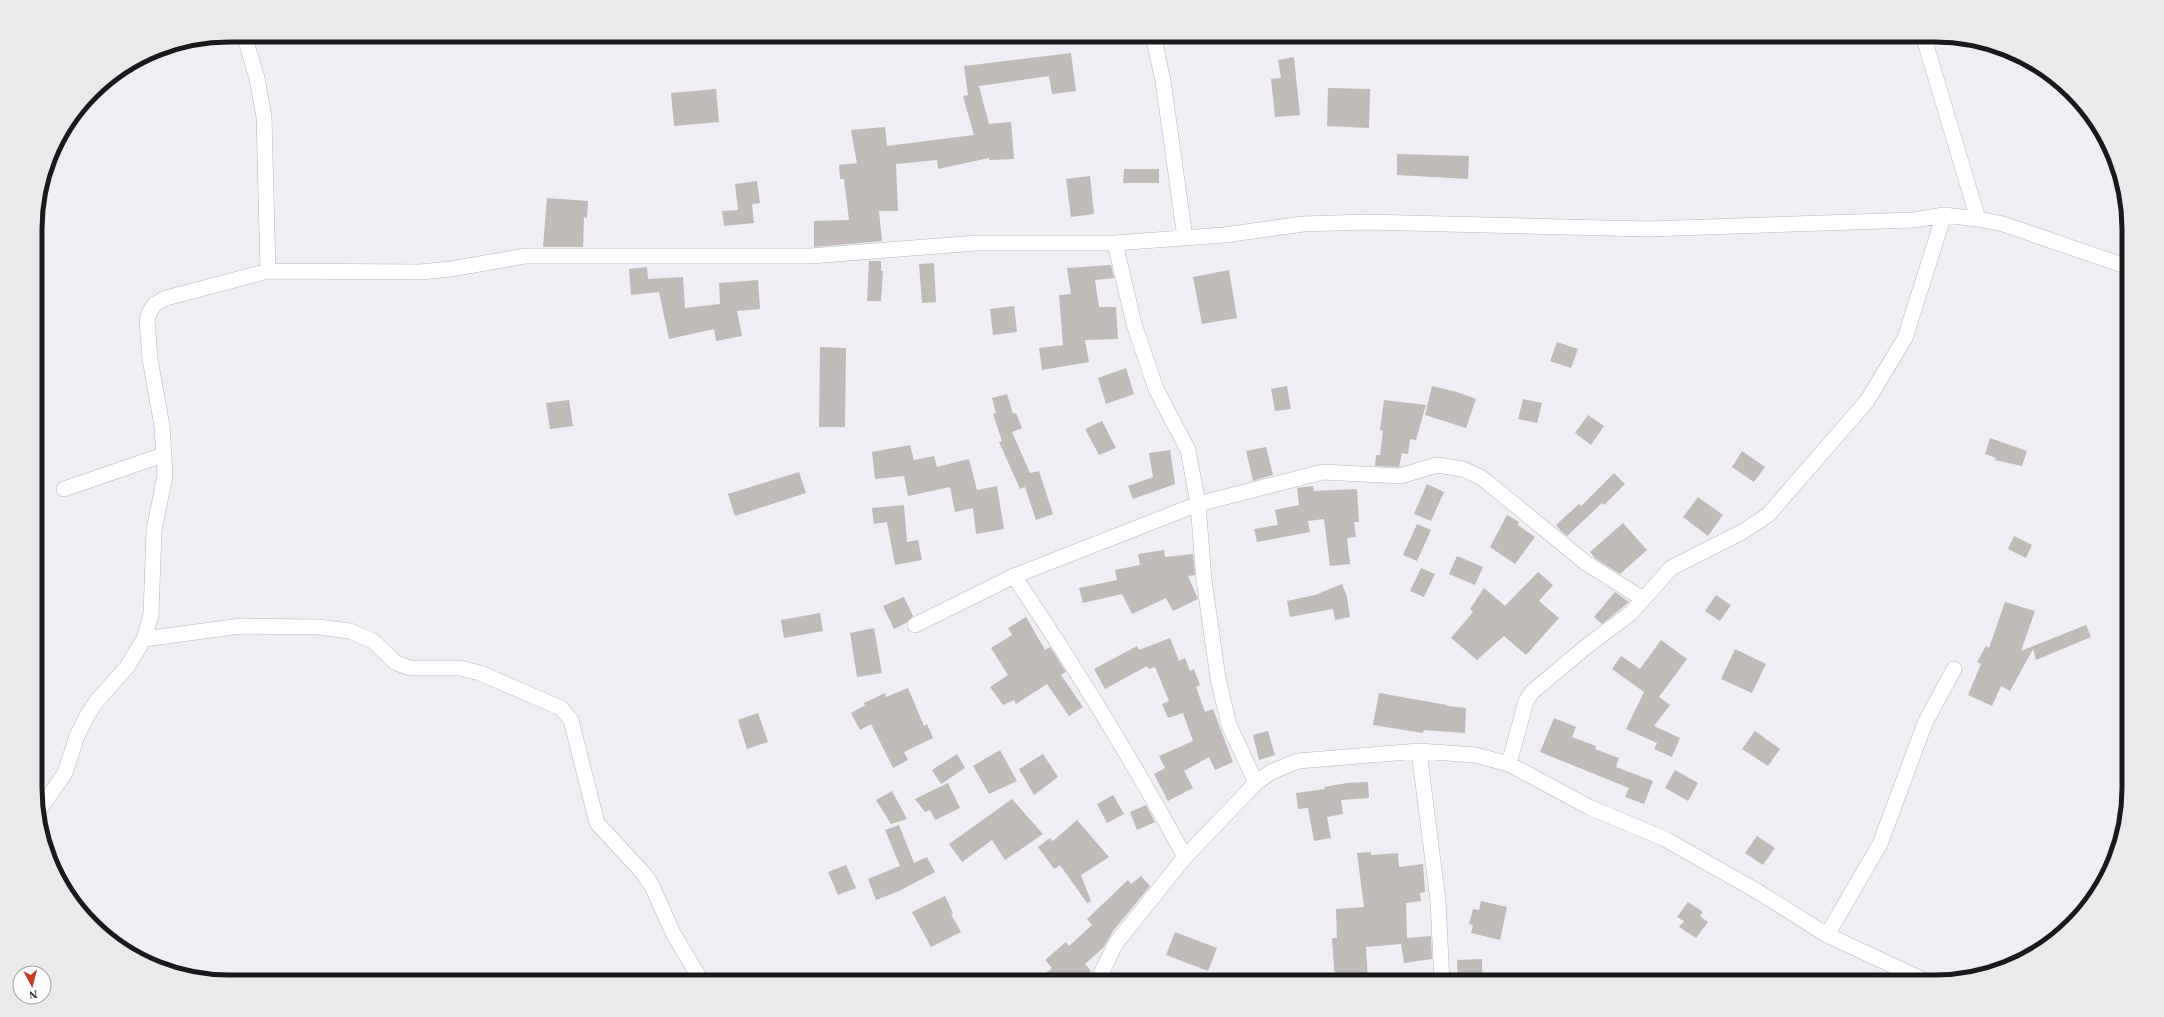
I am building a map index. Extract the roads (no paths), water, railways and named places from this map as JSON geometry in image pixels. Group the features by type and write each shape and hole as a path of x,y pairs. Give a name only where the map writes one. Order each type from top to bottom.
{"street":[{"path":"246,42 258,78 264,117 268,271"},
{"path":"1155,42 1163,81 1184,238"},
{"path":"1925,42 1978,218"},
{"path":"1509,764 1526,701 1532,692 1587,646 1631,613 1671,568 1742,532 1768,514 1867,402 1905,338 1944,215"},
{"path":"43,805 65,773 77,736 86,716 96,702 127,667 144,639 151,614 154,530 165,476 162,426 150,359 147,331 150,311 155,304 166,298 268,271 420,272 451,269 524,256 810,256 977,243 1115,243 1224,235 1303,224 1366,222 1648,229 1914,220 1944,215 1978,218 2003,224 2122,265"},
{"path":"1115,243 1134,324 1156,389 1188,450 1198,504 1204,580 1218,678 1228,725 1256,783"},
{"path":"64,489 164,455"},
{"path":"915,625 1014,576 1198,504 1323,472 1400,476 1437,465 1462,469 1482,478 1586,563 1643,599"},
{"path":"1014,576 1051,632 1146,785 1185,857"},
{"path":"144,639 240,626 318,627 350,631 373,641 396,663 410,668 460,668 480,673 561,708 571,720 596,823 644,874 652,886 673,933 698,975"},
{"path":"1827,935 1880,844 1925,723 1954,669"},
{"path":"1419,750 1438,901 1442,975"},
{"path":"1100,975 1116,943 1185,857 1256,783 1271,772 1298,761 1419,750 1475,755 1509,764 1589,807 1665,839 1756,891 1827,935 1913,975"}]}
